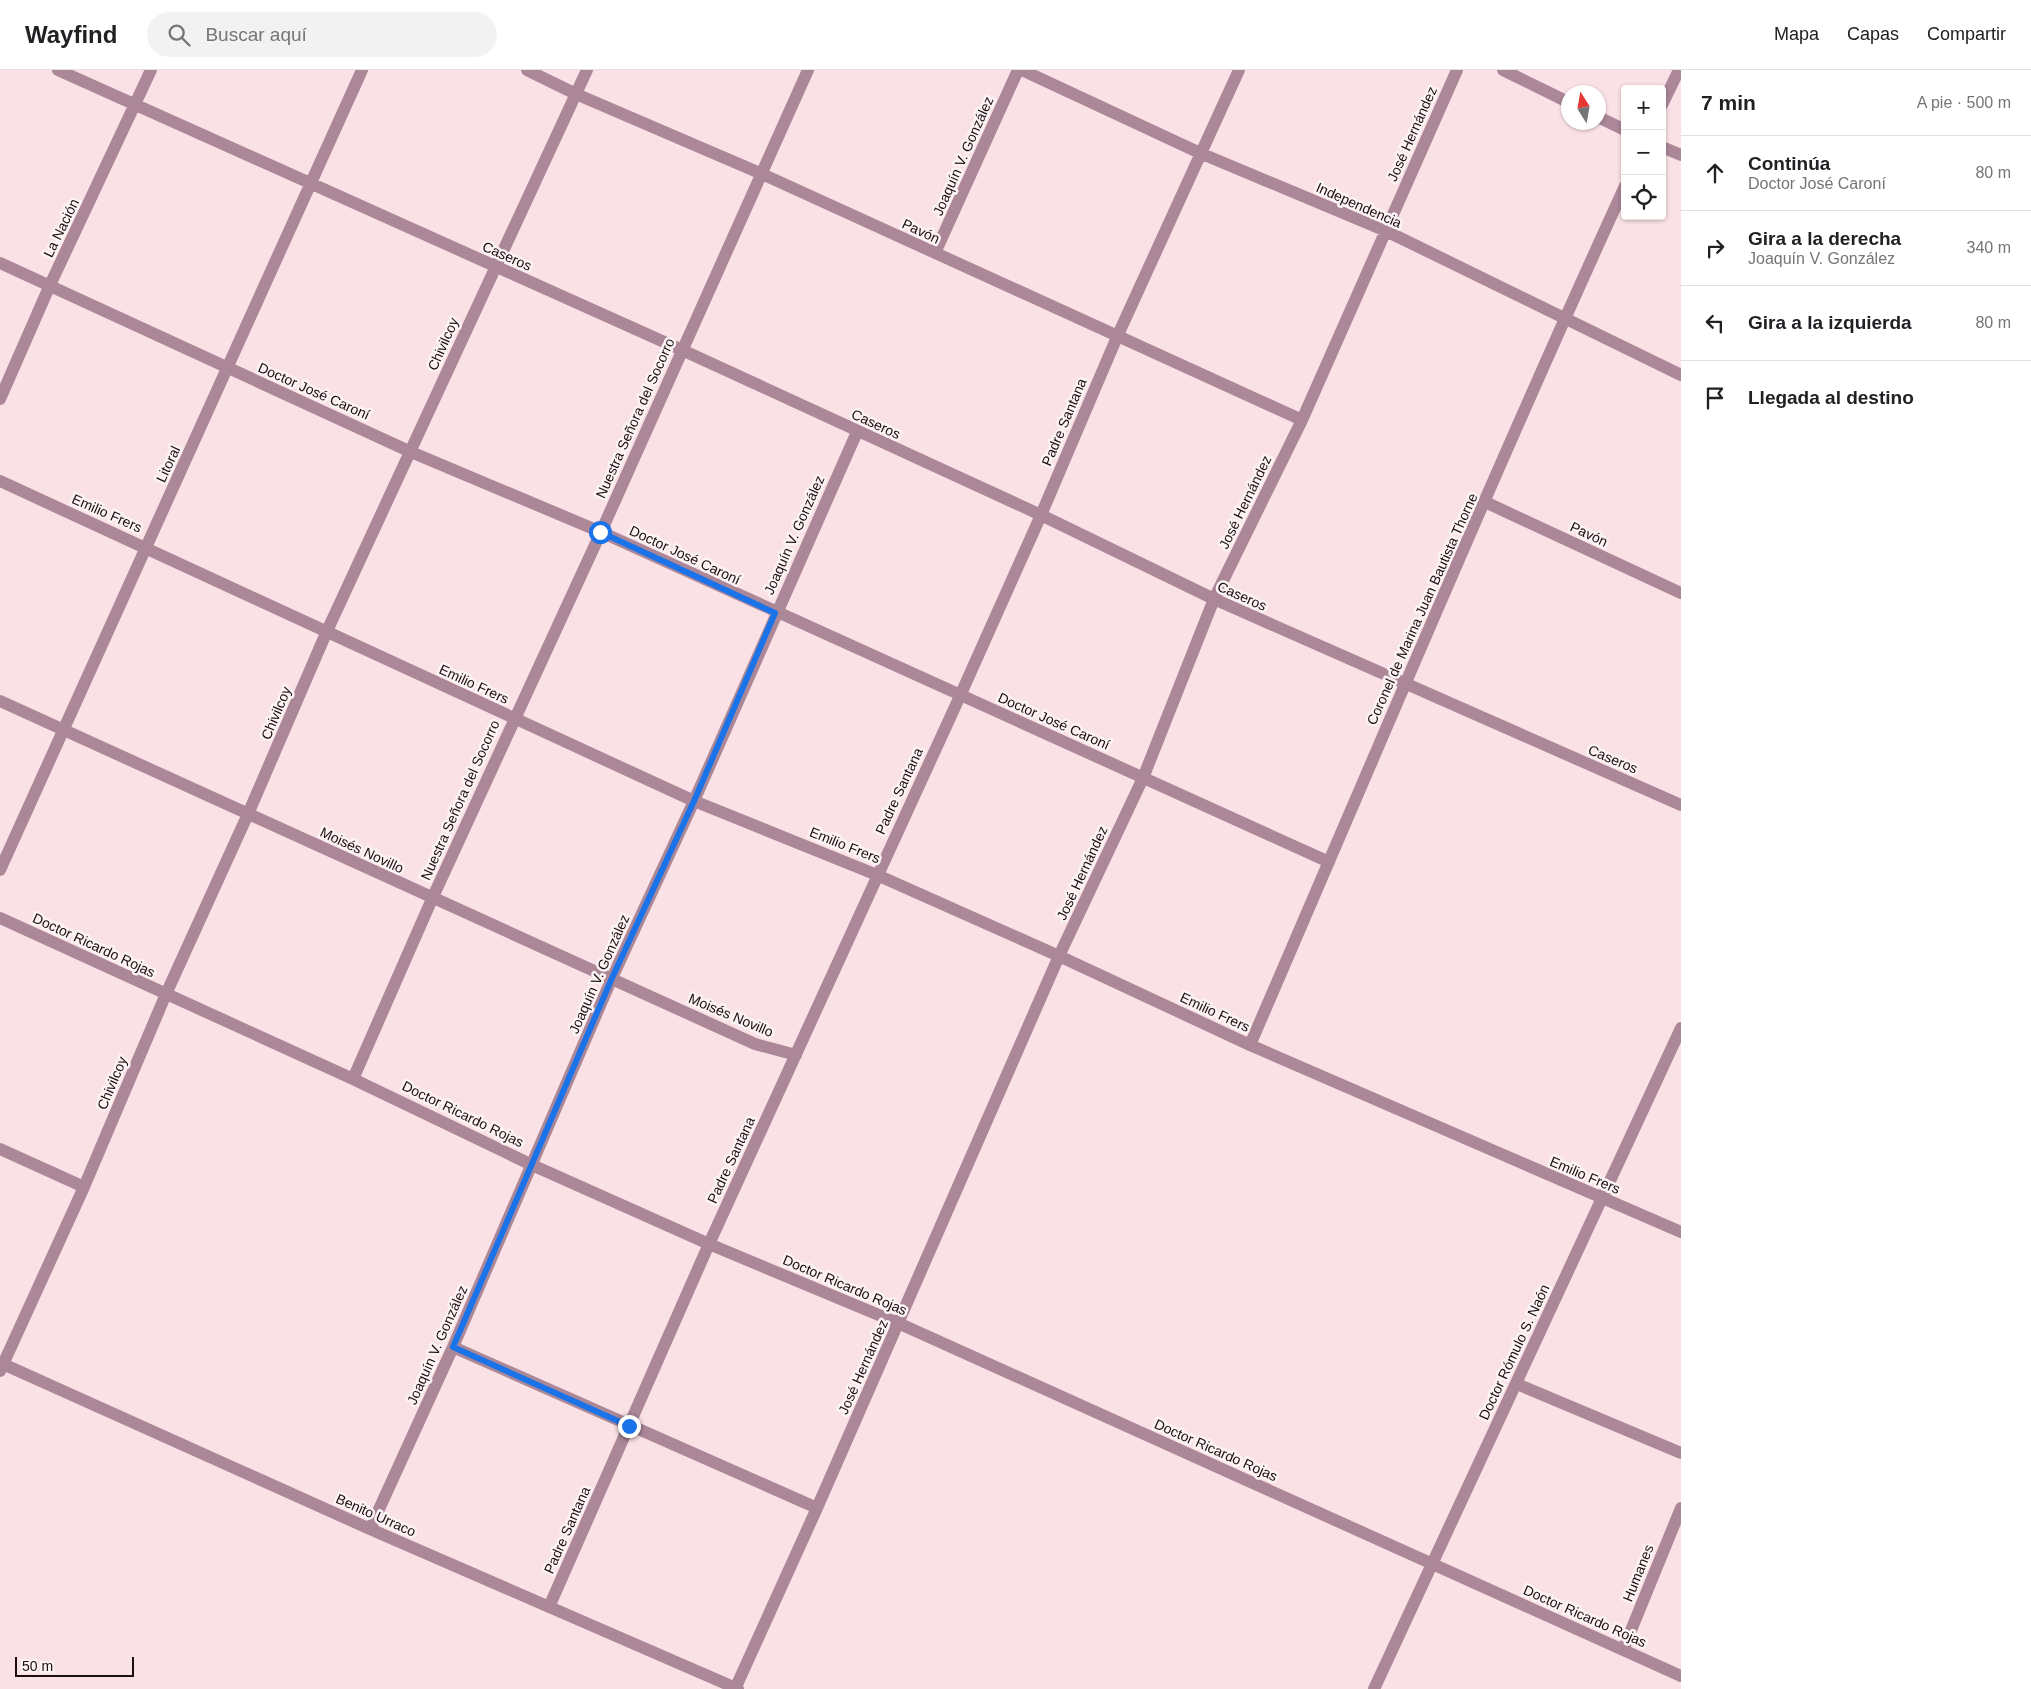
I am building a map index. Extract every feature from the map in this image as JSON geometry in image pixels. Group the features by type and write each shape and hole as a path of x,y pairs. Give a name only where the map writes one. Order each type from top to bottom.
{"street":[{"name":"Caseros","path":"58,70 682,350 1041,515 1214,599 1681,805"},
{"name":"La Nación","path":"0,399 50,285 152,70"},
{"name":"Litoral","path":"0,870 362,70"},
{"name":"Pavón","path":"527,70 576,94 762,174 1302,420"},
{"name":"Chivilcoy","path":"2,1368 84,1187 166,994 248,814 327,631 586,70"},
{"name":"Nuestra Señora del Socorro","path":"353,1079 432,899 808,70"},
{"name":"Joaquín V. González","path":"935,253 1018,70"},
{"name":"Independencia","path":"1022,70 1200,153 1386,231 1563,320 1681,375"},
{"name":"Padre Santana","path":"549,1607 709,1244 960,696 1041,515 1117,337 1239,70"},
{"name":"José Hernández","path":"736,1689 1060,956 1143,778 1214,599 1302,420 1457,70"},
{"path":"1503,70 1561,99"},
{"path":"1666,97 1679,70"},
{"path":"1606,121 1621,128"},
{"path":"1666,149 1681,155"},
{"name":"Coronel de Marina Juan Bautista Thorne","path":"1250,1045 1404,684 1563,320 1621,195"},
{"name":"Doctor José Caroní","path":"0,263 411,452 600,532 775,613 1329,862"},
{"name":"Joaquín V. González","path":"370,1529 453,1347 612,978 694,801 775,613 857,432"},
{"name":"Emilio Frers","path":"0,481 694,801 878,875 1060,956 1250,1045 1681,1232"},
{"name":"Pavón","path":"1485,502 1681,593"},
{"name":"Moisés Novillo","path":"0,701 432,899 612,978 755,1044 796,1055"},
{"name":"Doctor Ricardo Rojas","path":"0,918 709,1244 898,1323 1681,1676"},
{"name":"Doctor Rómulo S. Naón","path":"1374,1689 1681,1028"},
{"path":"0,1149 84,1187"},
{"path":"453,1347 817,1508"},
{"name":"Benito Urraco","path":"2,1368 736,1689"},
{"path":"1517,1384 1681,1453"},
{"name":"Humanes","path":"1623,1650 1681,1508"}],"route":[{"path":"600,532 775,613 694,801 612,978 453,1347 629,1426"}]}
